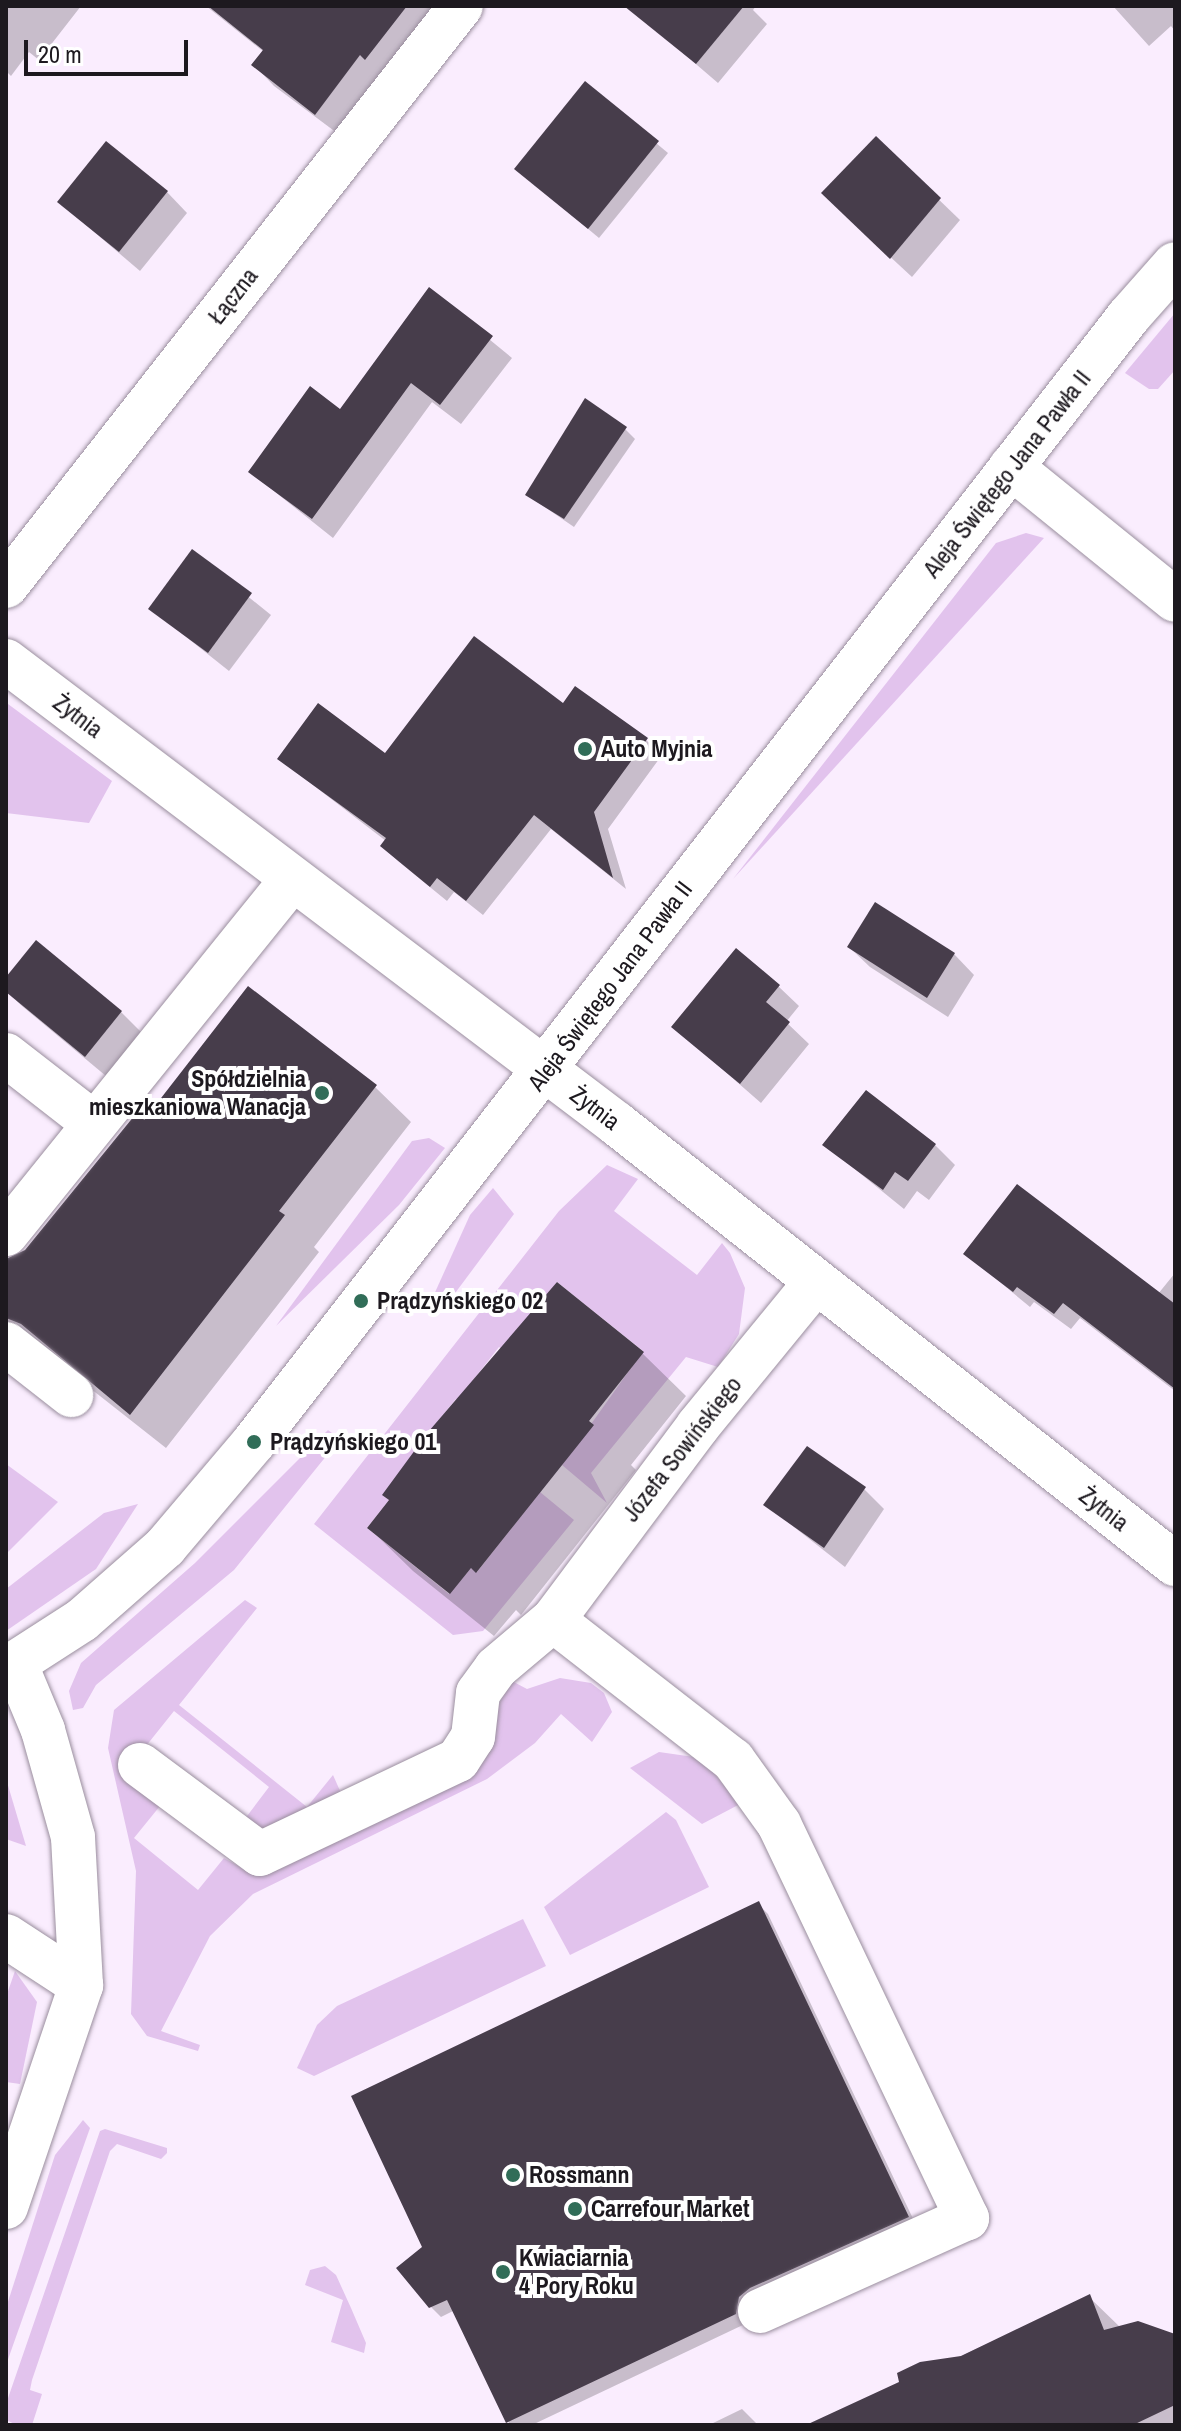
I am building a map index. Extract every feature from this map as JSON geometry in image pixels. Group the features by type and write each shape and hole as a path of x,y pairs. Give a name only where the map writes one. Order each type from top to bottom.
{"street":[{"name":"Łączna","path":"6,586 461,6"},
{"name":"Aleja Świętego Jana Pawła II","path":"11,1667 82,1620 165,1547 546,1071 1011,467 1175,264"},
{"path":"1011,467 1175,600"},
{"name":"Żytnia","path":"6,661 546,1071 1175,1564"},
{"path":"6,1234 92,1122 244,945 292,880"},
{"path":"6,1055 92,1122"},
{"name":"Józefa Sowińskiego","path":"140,1765 260,1854 458,1760 473,1737 478,1693 496,1668 553,1620 698,1426 815,1283"},
{"path":"6,1344 71,1395"},
{"path":"553,1620 733,1760 779,1824 967,2218 760,2311"},
{"path":"6,2207 81,1985 73,1837 43,1730 11,1667"},
{"path":"6,1936 81,1985"}],"shaded area":[{"path":"1175,313 1175,370 1158,389 1149,389 1125,373"},
{"path":"1026,533 1044,538 733,879 996,543"},
{"path":"8,704 112,781 89,823 6,813"},
{"path":"429,1138 445,1148 399,1205 276,1326 412,1141"},
{"path":"607,1165 638,1179 614,1211 697,1275 722,1243 730,1253 745,1288 739,1334 718,1367 686,1357 591,1473 607,1503 562,1465 643,1351 557,1282 506,1352 499,1347 474,1379 463,1404 456,1399 430,1431 383,1495 389,1500 367,1528 449,1594 471,1568 477,1572 540,1492 574,1520 483,1631 453,1635 314,1524 559,1211"},
{"path":"493,1188 514,1214 444,1308 432,1299 470,1215"},
{"path":"328,1430 340,1439 234,1570 96,1685 83,1708 73,1710 69,1691 81,1663 195,1563"},
{"path":"6,1464 58,1502 6,1554"},
{"path":"138,1504 96,1569 6,1631 6,1589 104,1513"},
{"path":"245,1600 257,1608 179,1705 307,1807 333,1775 341,1793 269,1832 244,1820 269,1787 174,1711 122,1776 160,1806 134,1838 198,1890 224,1858 247,1871 268,1873 421,1801 495,1713 510,1680 527,1689 560,1678 591,1683 604,1693 612,1712 592,1742 561,1714 535,1743 487,1779 253,1894 210,1936 161,2031 200,2045 198,2051 147,2036 131,2014 136,1871 108,1748 114,1710"},
{"path":"659,1752 701,1758 740,1804 702,1824 630,1768"},
{"path":"7,1782 26,1846 6,1839"},
{"path":"666,1812 676,1820 709,1887 570,1955 544,1907"},
{"path":"523,1919 546,1966 314,2076 297,2068 317,2025 337,2006"},
{"path":"15,1971 37,2002 20,2084 6,2082 6,1997"},
{"path":"83,2120 90,2128 6,2365 6,2308 55,2155"},
{"path":"105,2129 167,2148 167,2153 161,2159 117,2144 110,2151 32,2380 30,2390 42,2394 32,2425 17,2425 6,2420 6,2404 100,2131"},
{"path":"325,2266 336,2275 351,2308 366,2343 364,2353 331,2342 343,2300 305,2285 310,2270"}],"building":[{"path":"208,6 407,6 365,60 360,55 315,115 251,65 263,50"},
{"path":"624,6 744,6 696,64"},
{"path":"585,81 659,141 588,229 514,169"},
{"path":"876,136 941,198 890,259 821,193"},
{"path":"106,141 168,191 119,252 57,202"},
{"path":"429,287 493,336 440,405 411,383 312,519 248,472 310,386 340,409"},
{"path":"585,398 627,427 564,519 525,495"},
{"path":"192,549 252,593 208,653 148,609"},
{"path":"474,636 563,703 575,686 648,738 594,812 613,878 534,815 466,901 437,878 430,887 380,846 386,838 277,759 318,703 385,753"},
{"path":"875,902 955,953 927,998 847,947"},
{"path":"36,940 122,1011 85,1057 6,992 6,977"},
{"path":"736,948 780,985 766,1002 790,1022 740,1084 671,1027"},
{"path":"248,986 377,1085 279,1211 285,1215 130,1415 21,1324 6,1318 6,1259 25,1250 143,1105 151,1111"},
{"path":"866,1090 936,1144 908,1181 895,1172 883,1190 822,1145"},
{"path":"1017,1184 1175,1304 1175,1389 1063,1303 1054,1314 1017,1287 1013,1292 963,1254"},
{"path":"557,1282 644,1352 589,1421 594,1425 476,1573 471,1568 450,1594 367,1528 389,1500 382,1495 429,1431"},
{"path":"807,1446 866,1487 824,1548 763,1505"},
{"path":"759,1901 909,2217 750,2288 739,2297 736,2314 506,2423 447,2300 429,2308 396,2268 422,2247 351,2096"},
{"path":"1090,2294 1104,2330 1138,2321 1175,2334 1175,2405 1133,2425 806,2425 899,2382 897,2373 920,2362 961,2356"}],"place":[{"name":"Auto Myjnia","path":"585,749"},
{"name":"Spółdzielnia mieszkaniowa Wanacja","path":"322,1093"},
{"name":"Prądzyńskiego 02","path":"361,1301"},
{"name":"Prądzyńskiego 01","path":"254,1442"},
{"name":"Rossmann","path":"513,2175"},
{"name":"Carrefour Market","path":"575,2209"},
{"name":"Kwiaciarnia 4 Pory Roku","path":"503,2272"}]}
